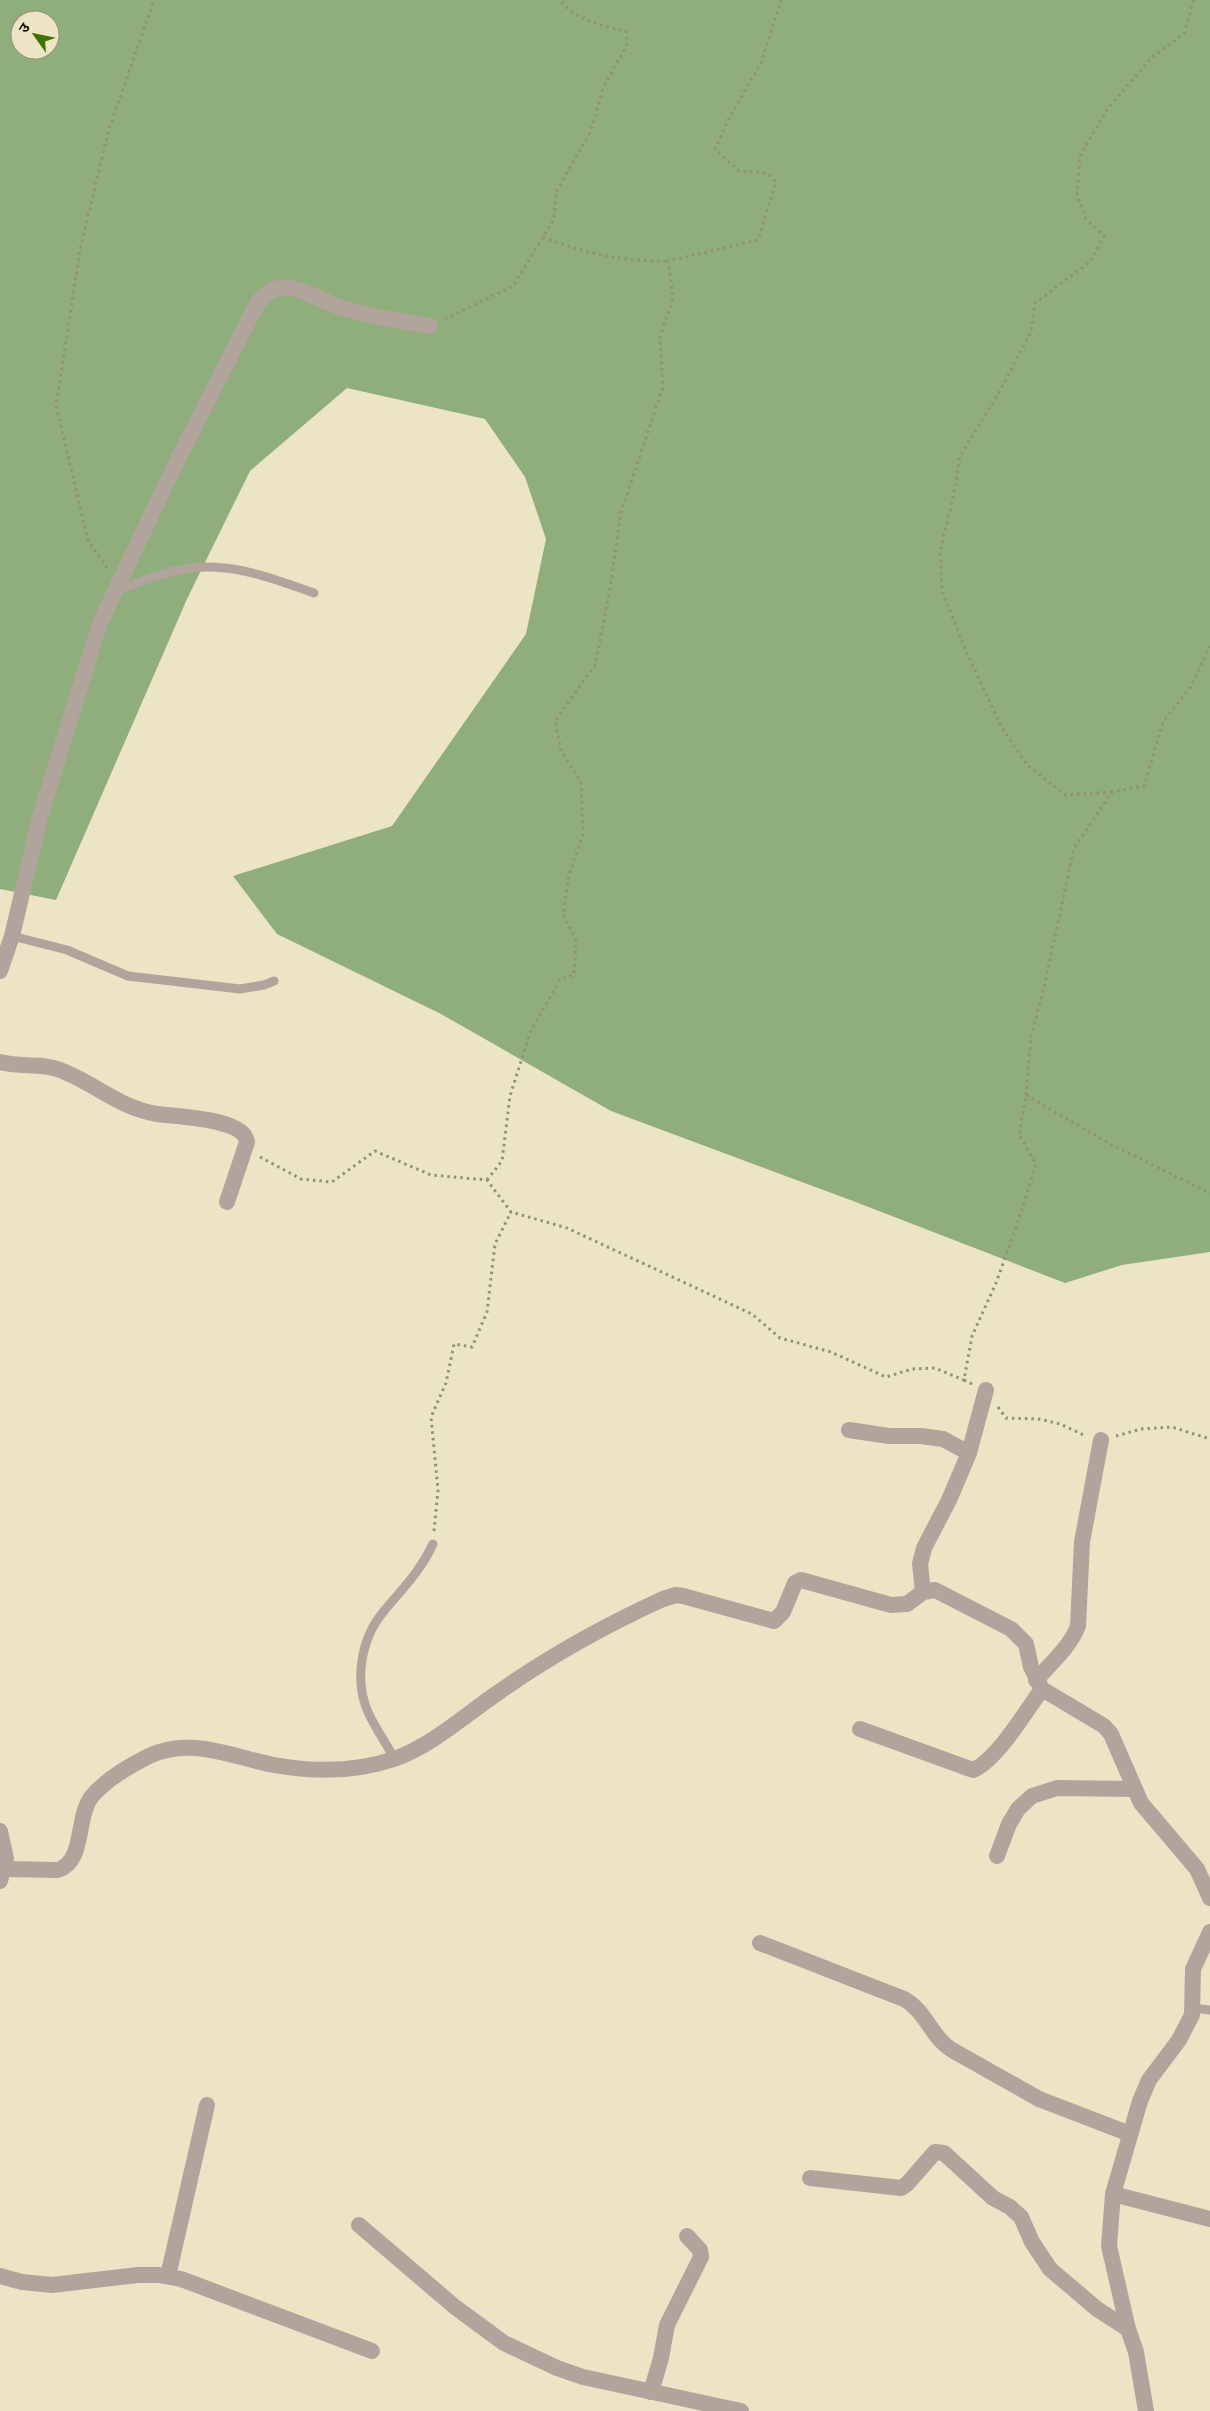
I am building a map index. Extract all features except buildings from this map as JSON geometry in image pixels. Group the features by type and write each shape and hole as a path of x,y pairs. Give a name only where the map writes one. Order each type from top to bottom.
{"street":[{"path":"0,972 12,936 40,817 100,623 181,452 258,302 267,294 279,288 292,288 340,308 367,315 430,326"},
{"path":"0,1062 44,1065 59,1069 138,1110 229,1125 238,1129 246,1137 245,1150 227,1202"},
{"path":"923,1592 920,1564 924,1548 949,1500 969,1453 986,1390"},
{"path":"849,1430 889,1436 921,1436 943,1439 969,1453"},
{"path":"860,1729 973,1770 981,1767 998,1748 1039,1684 1074,1636 1078,1626 1082,1542 1101,1440"},
{"path":"0,1831 5,1845 2,1875 64,1868 76,1851 83,1816 93,1795 116,1776 149,1756 170,1748 203,1748 274,1765 310,1769 344,1769 394,1758 433,1739 499,1691 562,1650 669,1596 682,1596 774,1621 783,1612 793,1587 798,1580 891,1605 907,1604 923,1592 935,1590 1012,1629 1026,1644 1039,1684 1104,1726 1117,1745 1133,1789 1152,1818 1197,1869 1210,1898"},
{"path":"996,1856 1009,1824 1018,1809 1032,1796 1057,1788 1133,1789"},
{"path":"1146,2411 1136,2352 1128,2329 1109,2246 1113,2194 1130,2134 1149,2080 1179,2040 1189,2023 1193,2008 1191,1979 1193,1968 1210,1932"},
{"path":"760,1943 904,1999 920,2010 946,2046 1039,2099 1130,2134"},
{"path":"168,2276 207,2105"},
{"path":"810,2178 901,2188 908,2184 934,2152 944,2153 993,2198 1021,2217 1039,2256 1050,2269 1097,2310 1128,2329"},
{"path":"1113,2194 1210,2219"},
{"path":"359,2225 454,2307 504,2343 557,2368 583,2377 741,2411"},
{"path":"651,2392 661,2358 667,2325 700,2257 700,2250 687,2236"},
{"path":"0,2276 22,2282 52,2285 138,2275 168,2276 194,2282 372,2351"}],"lane":[{"path":"116,588 162,572 195,566 213,566 251,571 314,593"},
{"path":"12,936 67,950 128,976 240,989 258,987 274,981"},
{"path":"394,1758 368,1712 361,1683 361,1661 370,1635 382,1614 424,1565 433,1544"},
{"path":"1193,2008 1210,2010"}],"path":[{"path":"116,588 88,540 56,406 80,250 109,129 154,0"},
{"path":"430,326 513,286 554,219 556,192 591,131 603,88 627,45 626,31 598,24 573,14 560,0"},
{"path":"543,237 576,250 642,262 668,261 758,240 776,182 767,173 739,171 716,149 729,118 761,63 781,0"},
{"path":"1194,0 1184,34 1152,57 1106,111 1080,156 1077,195 1086,219 1104,236 1090,262 1035,303 1031,332 999,394 960,456 953,498 940,551 942,591 967,653 1002,728 1027,766 1066,795 1112,792 1144,786 1163,722 1190,688 1210,646"},
{"path":"487,1180 502,1161 510,1096 530,1034 560,979 574,975 576,940 563,915 569,875 583,834 581,782 561,751 555,721 595,665 610,589 621,512 663,387 660,337 673,298 668,261"},
{"path":"964,1380 972,1336 996,1283 1036,1164 1019,1135 1026,1095 1031,1036 1043,992 1074,848 1112,792"},
{"path":"1026,1095 1110,1144 1210,1193"},
{"path":"245,1150 301,1179 332,1182 375,1151 431,1175 487,1180 511,1212 567,1228 752,1314 780,1338 831,1352 886,1377 912,1370 935,1368 986,1390"},
{"path":"433,1544 438,1490 430,1418 446,1383 454,1344 472,1347 487,1312 495,1244 511,1212"}],"green space":[{"path":"0,0 1210,0 1210,1252 1122,1265 1065,1283 853,1201 611,1111 441,1014 277,934 233,876 392,826 526,634 546,539 525,477 485,419 347,388 250,471 187,599 56,900 0,889"}]}
